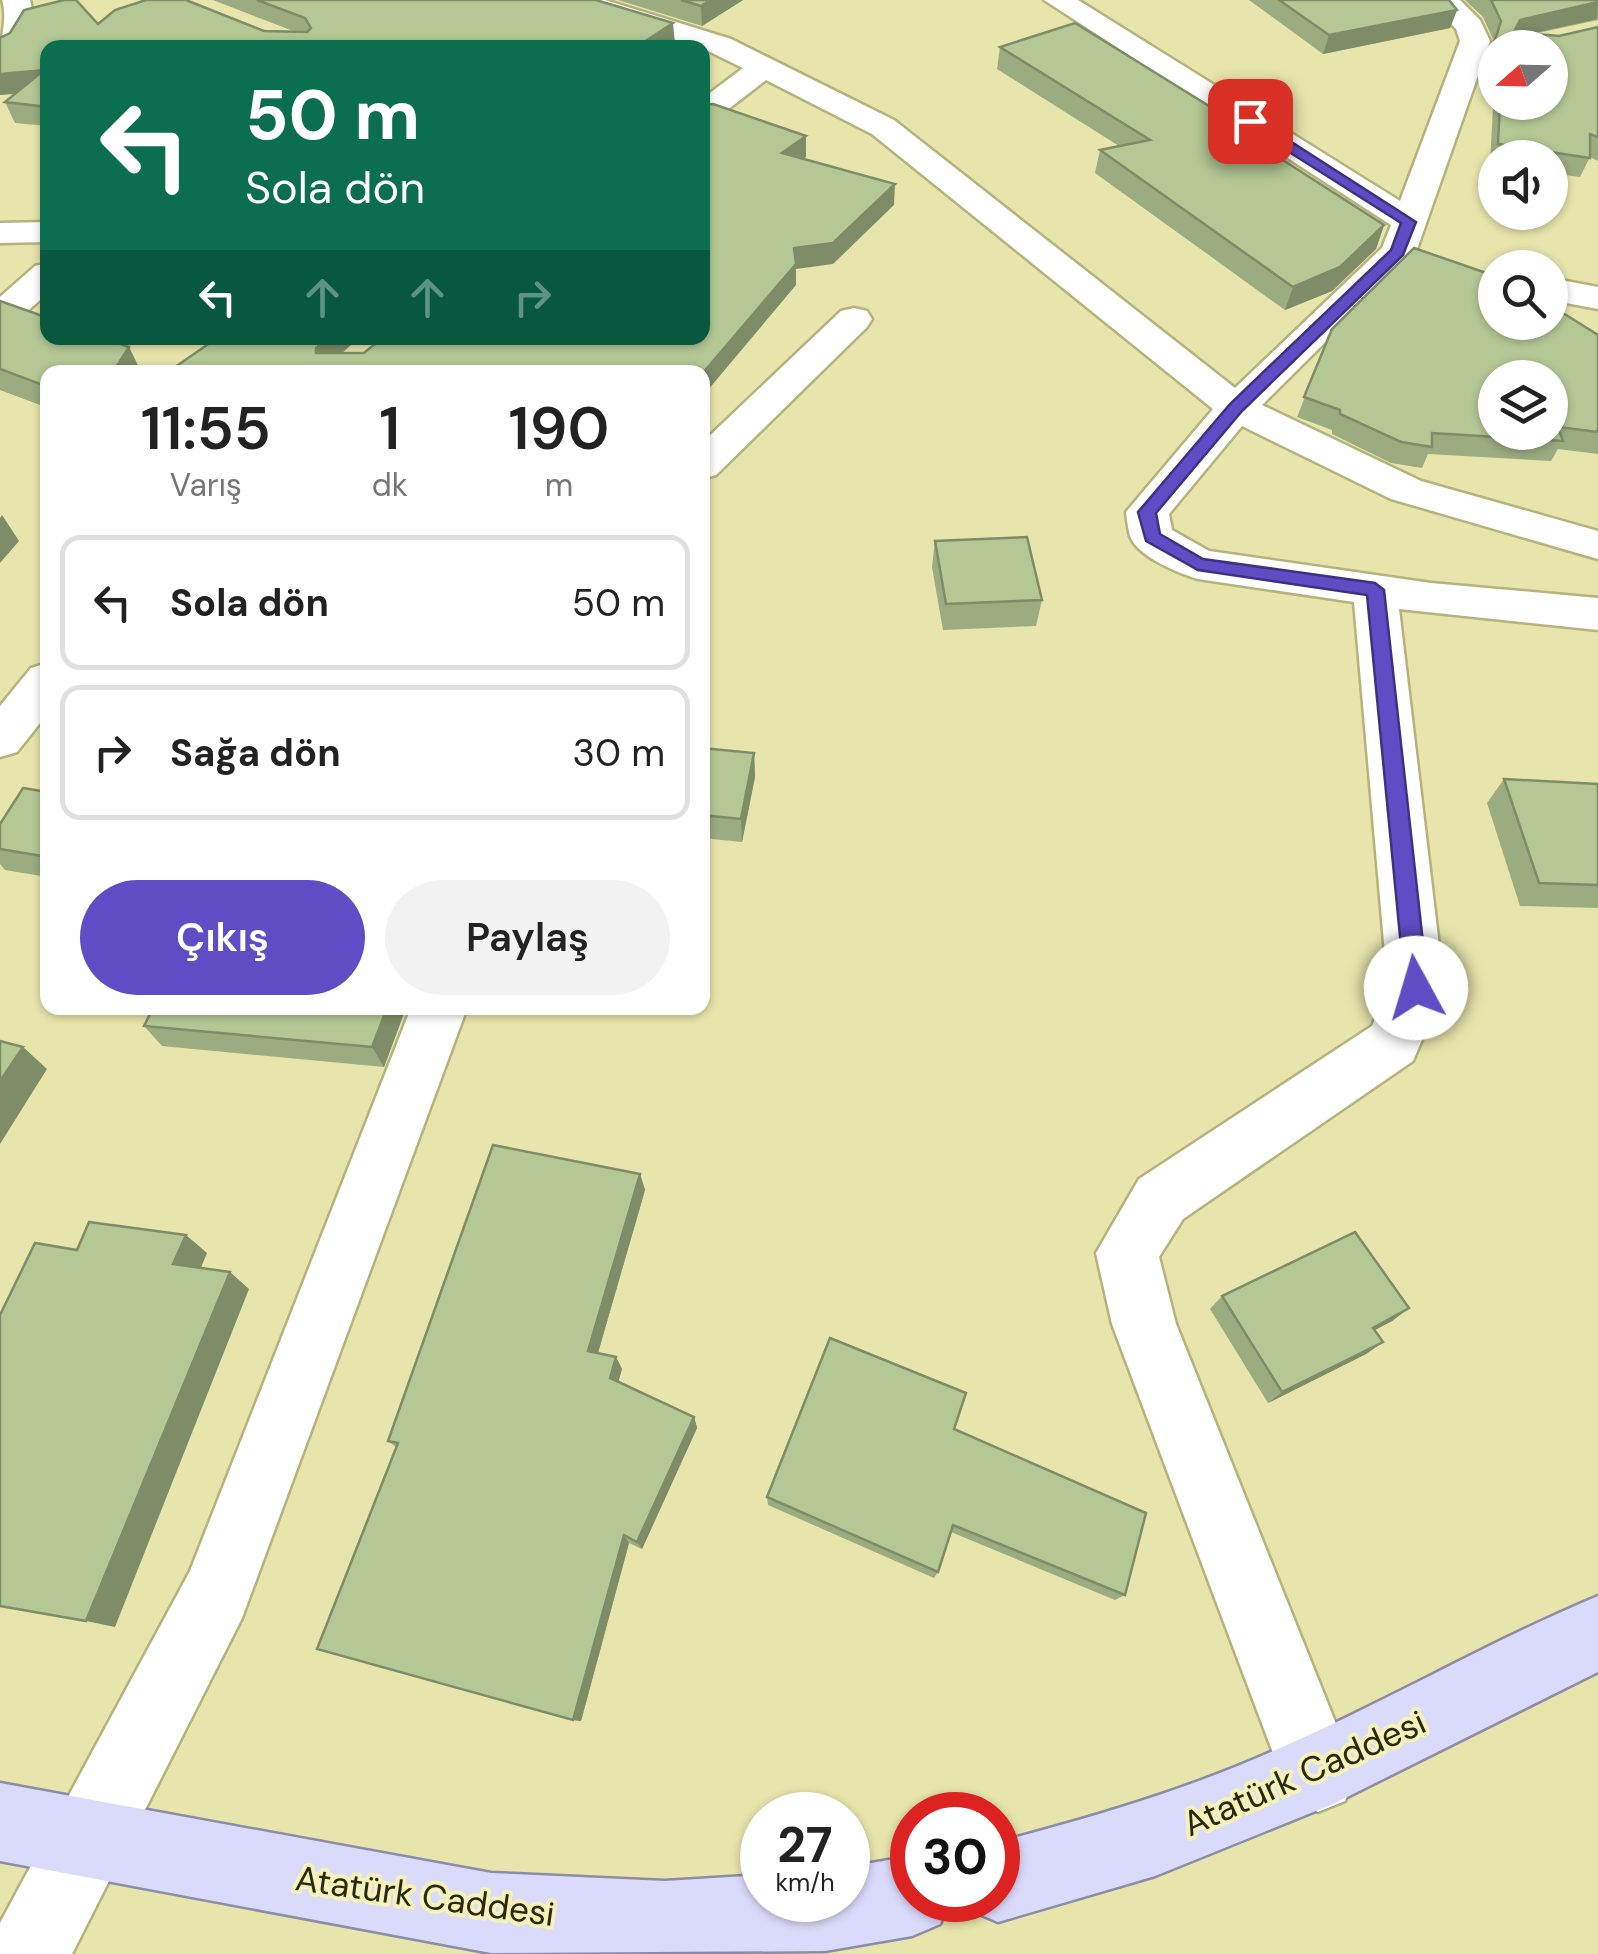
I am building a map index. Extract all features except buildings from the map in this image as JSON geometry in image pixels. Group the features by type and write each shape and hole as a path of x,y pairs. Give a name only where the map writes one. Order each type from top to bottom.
{"main road":[{"name":"Atatürk Caddesi","path":"1020,1876 1170,1833 1318,1774 1598,1634"},
{"name":"Atatürk Caddesi","path":"0,1822 491,1913 819,1932 890,1905"}],"street":[{"path":"0,50 17,27 20,17 16,0"},
{"path":"576,0 705,40"},
{"path":"1058,0 1437,261"},
{"path":"1444,0 1470,26 1478,47"},
{"path":"710,42 883,128 1236,408 1406,490 1598,545"},
{"path":"710,108 764,67"},
{"path":"1478,67 1404,237 1236,408 1147,512 1152,537 1198,564 1375,590 1598,614"},
{"path":"0,233 40,232"},
{"path":"0,316 40,281"},
{"path":"1568,292 1598,298"},
{"path":"710,458 854,318"},
{"path":"1318,1774 1144,1324 1126,1253 1161,1199 1393,1044 1416,988 1375,590"},
{"path":"28,1954 217,1593 436,1015"}],"route":[{"path":"1250,121 1409,222 1398,252 1236,408 1147,512 1152,537 1198,564 1375,590 1416,988"}]}
